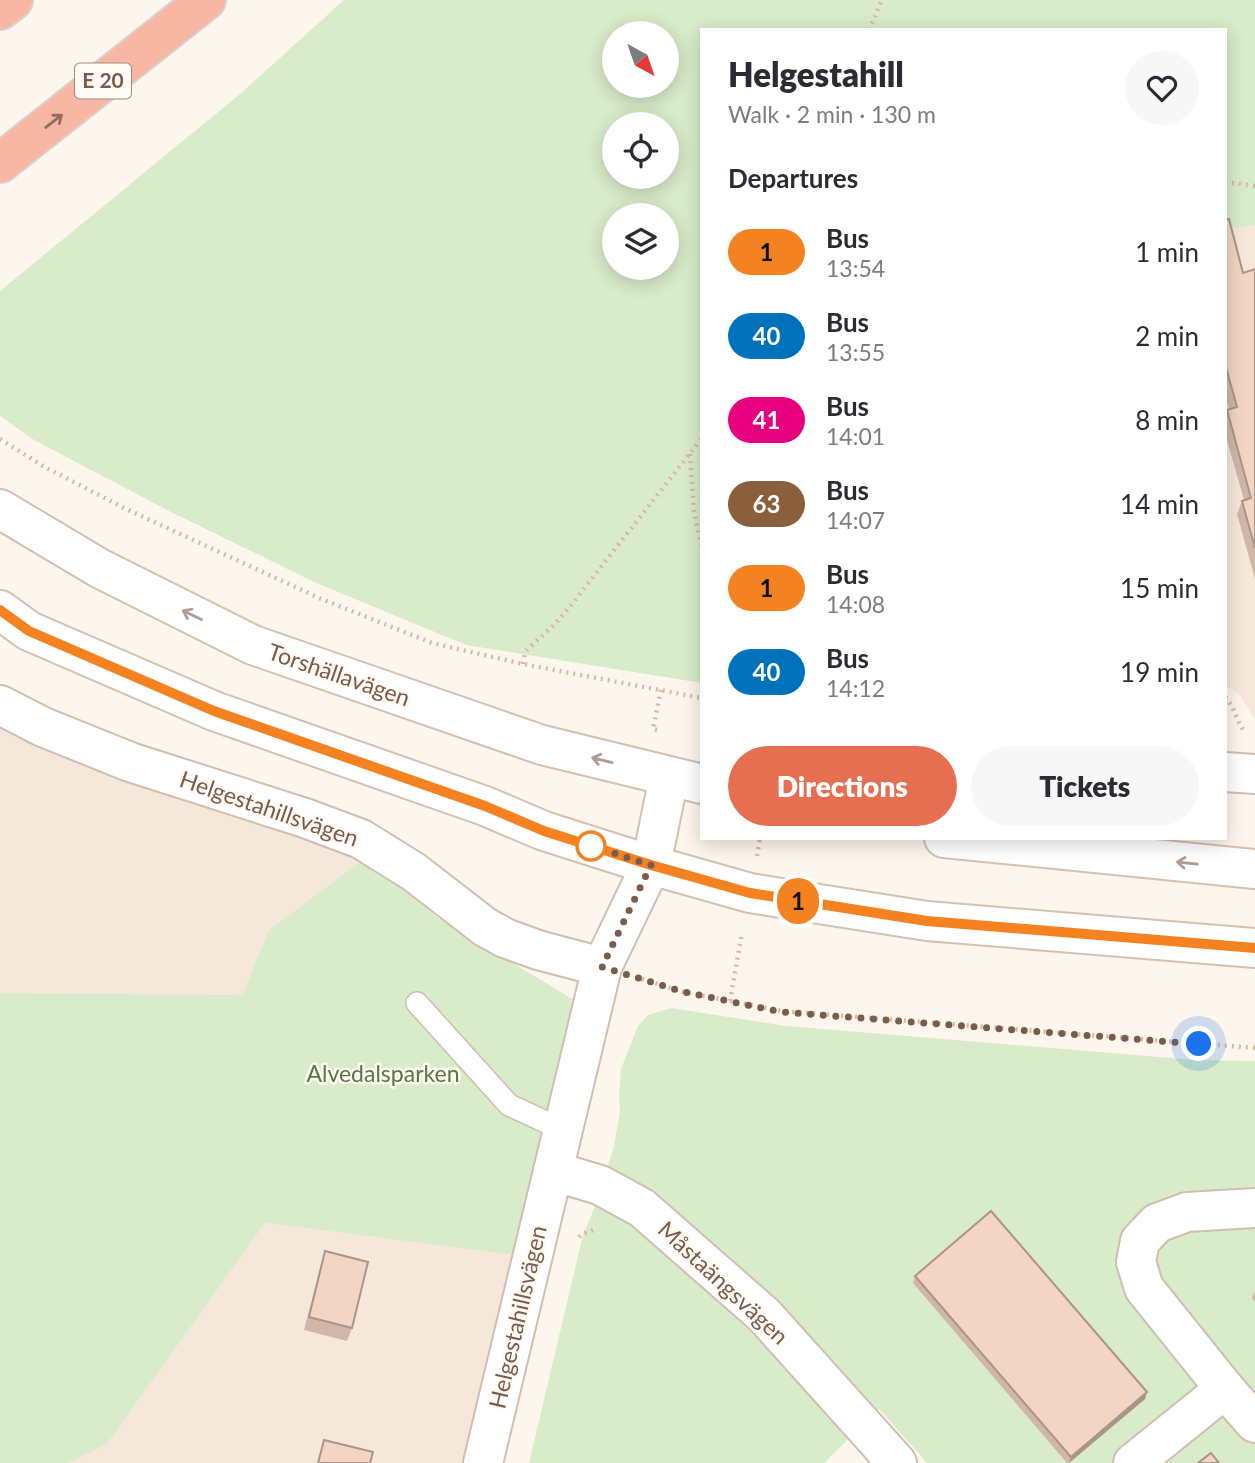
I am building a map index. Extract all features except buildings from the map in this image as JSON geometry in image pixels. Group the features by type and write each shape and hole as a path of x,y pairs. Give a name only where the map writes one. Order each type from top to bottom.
{"highway":[{"path":"0,10 12,0"},
{"name":"E 20","path":"0,163 206,0"}],"main road":[{"name":"Torshällavägen","path":"0,509 99,568 253,645 542,745 685,780"},
{"path":"0,610 29,631 214,711 485,806 544,831 750,893 927,921 1255,948"},
{"name":"Helgestahillsvägen","path":"0,705 43,727 131,762 305,818 361,839 414,872 485,927 505,938 602,967"},
{"path":"1227,772 1255,774"},
{"name":"Helgestahillsvägen","path":"483,1463 602,967 651,865 685,780"},
{"path":"964,840 1255,869"},
{"name":"Måstaängsvägen","path":"553,1171 600,1185 642,1208 764,1315 897,1463"},
{"path":"1255,1208 1187,1212 1157,1223 1140,1241 1136,1262 1144,1288 1255,1423"},
{"path":"1133,1463 1225,1389"}],"lane":[{"path":"417,1003 509,1105 563,1130"}],"path":[{"path":"870,28 882,0"},
{"path":"1227,182 1255,186"},
{"path":"0,439 43,466 124,508 319,598 432,643 523,664 700,698"},
{"path":"523,664 526,652 568,609 700,440"},
{"path":"690,452 694,513 700,538"},
{"path":"653,729 661,690"},
{"path":"1227,699 1242,729 1249,734"},
{"path":"730,1001 744,923"},
{"path":"602,967 684,992 782,1012 1255,1048"}],"shaded area":[{"path":"1255,225 1255,720 1240,695 1227,686 1227,230"},
{"path":"0,715 365,858 269,930 242,995 0,993"},
{"path":"265,1223 514,1255 473,1463 69,1463 107,1444"}],"green space":[{"path":"344,0 1255,0 1255,225 1227,230 1227,28 700,28 700,683 466,645 314,582 169,511 34,440 0,416 0,291 240,94"},
{"name":"Alvedalsparken","path":"365,858 438,918 579,1003 514,1255 265,1223 107,1444 69,1463 0,1463 0,993 242,995 269,930"},
{"path":"672,1008 786,1026 1195,1060 1255,1061 1255,1463 927,1463 879,1409 824,1463 529,1463 583,1235 614,1147 620,1110 621,1069 638,1026 648,1015"}],"bus line":[{"name":"1","path":"0,610 29,631 214,711 485,806 544,831 750,893 927,921 1255,948"}],"route":[{"path":"591,846 651,865 602,967 684,992 782,1012 1199,1044"}]}
